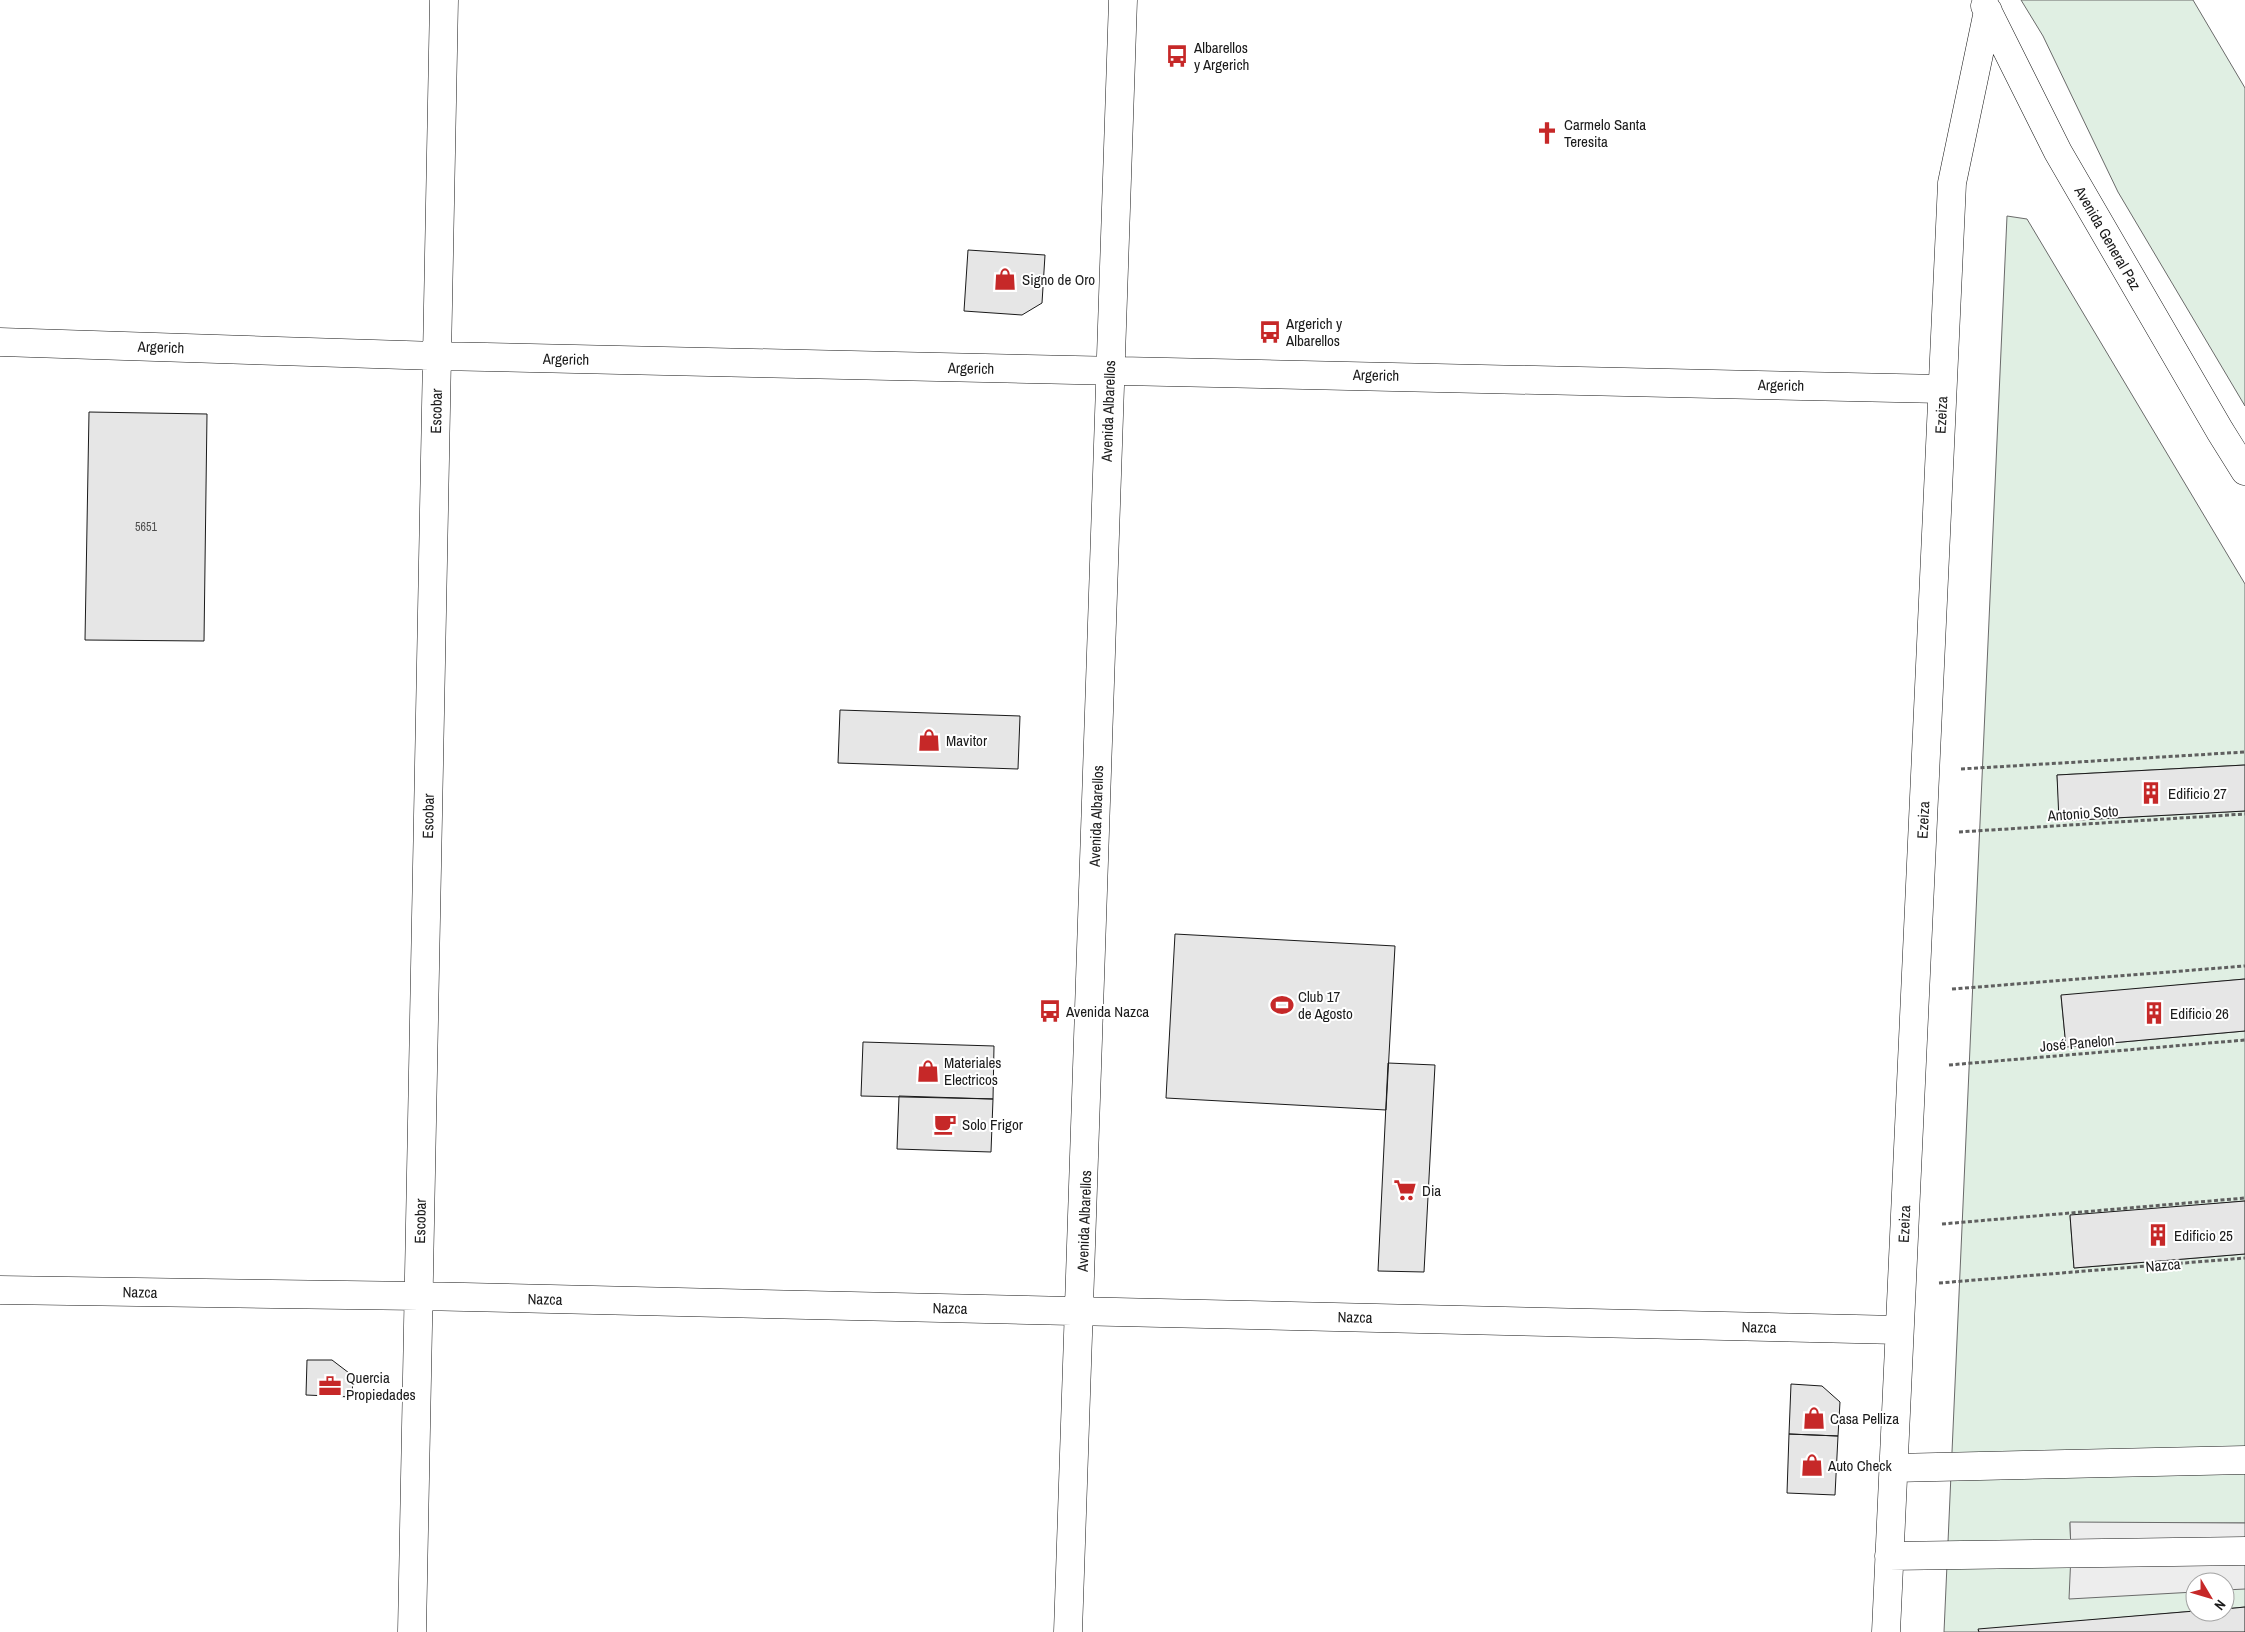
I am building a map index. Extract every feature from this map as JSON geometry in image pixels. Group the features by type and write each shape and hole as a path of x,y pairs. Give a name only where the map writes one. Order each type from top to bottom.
{"street":[{"name":"Escobar","path":"412,1632 444,0"},
{"name":"Avenida Albarellos","path":"1068,1632 1081,1311 1109,370 1123,0"},
{"name":"Ezeiza","path":"1886,1632 1952,182 1985,6"},
{"name":"Avenida General Paz","path":"1985,6 2058,152 2245,471"},
{"name":"Argerich","path":"0,342 437,356 1942,389"},
{"name":"Nazca","path":"0,1290 418,1296 1899,1330"},
{"path":"1893,1468 2245,1460"},
{"path":"1889,1556 2245,1551"}],"path":[{"path":"1925,772 2245,752"},
{"name":"Antonio Soto","path":"1922,834 2245,814"},
{"path":"1914,992 2245,966"},
{"name":"José Panelon","path":"1911,1068 2245,1040"},
{"path":"1904,1228 2245,1198"},
{"name":"Nazca","path":"1902,1281 1950,1283 2245,1258"}],"green space":[{"path":"2021,0 2193,0 2245,88 2245,406 2118,192 2043,36"},
{"path":"2007,216 2027,219 2245,584 2245,765 2057,775 2060,821 2245,811 2245,979 2061,996 2066,1047 2245,1031 2245,1201 2070,1216 2074,1268 2245,1254 2245,1523 2070,1523 2071,1553 2245,1551 2245,1607 2235,1608 2235,1572 2185,1572 2185,1612 1978,1630 1979,1632 1944,1632"}],"shaded area":[{"path":"2070,1522 2245,1523 2245,1589 2235,1590 2235,1572 2185,1572 2185,1593 2069,1599"}],"building":[{"name":"Signo de Oro","path":"968,250 1045,255 1042,303 1022,315 964,311"},
{"path":"89,412 207,414 204,641 85,640"},
{"name":"Mavitor","path":"840,710 1020,716 1018,769 838,763"},
{"name":"Edificio 27","path":"2245,765 2245,811 2059,821 2057,775"},
{"name":"Club 17 de Agosto","path":"1175,934 1395,946 1386,1110 1166,1098"},
{"name":"Edificio 26","path":"2245,979 2245,1031 2066,1047 2061,995"},
{"name":"Materiales Electricos","path":"863,1042 994,1046 993,1099 861,1096"},
{"name":"Dia","path":"1388,1063 1435,1065 1424,1272 1378,1271"},
{"name":"Solo Frigor","path":"899,1096 993,1099 991,1152 897,1149"},
{"name":"Edificio 25","path":"2245,1201 2245,1254 2074,1268 2070,1215"},
{"name":"Quercia Propiedades","path":"307,1360 332,1360 353,1376 352,1397 306,1395"},
{"name":"Casa Pelliza","path":"1791,1384 1822,1386 1840,1402 1838,1436 1789,1434"},
{"name":"Auto Check","path":"1789,1434 1838,1436 1835,1495 1787,1493"},
{"path":"2245,1607 2245,1632 1979,1632 1978,1629 2185,1612 2185,1622 2235,1622 2235,1608"}],"place":[{"name":"Albarellos y Argerich","path":"1177,56"},
{"name":"Carmelo Santa Teresita","path":"1547,133"},
{"name":"Signo de Oro","path":"1005,279"},
{"name":"Argerich y Albarellos","path":"1270,332"},
{"name":"Mavitor","path":"929,740"},
{"name":"Edificio 27","path":"2151,793"},
{"name":"Club 17 de Agosto","path":"1282,1005"},
{"name":"Avenida Nazca","path":"1050,1011"},
{"name":"Edificio 26","path":"2154,1013"},
{"name":"Materiales Electricos","path":"928,1071"},
{"name":"Solo Frigor","path":"945,1124"},
{"name":"Dia","path":"1405,1190"},
{"name":"Edificio 25","path":"2158,1235"},
{"name":"Quercia Propiedades","path":"330,1386"},
{"name":"Casa Pelliza","path":"1814,1418"},
{"name":"Auto Check","path":"1812,1465"}]}
